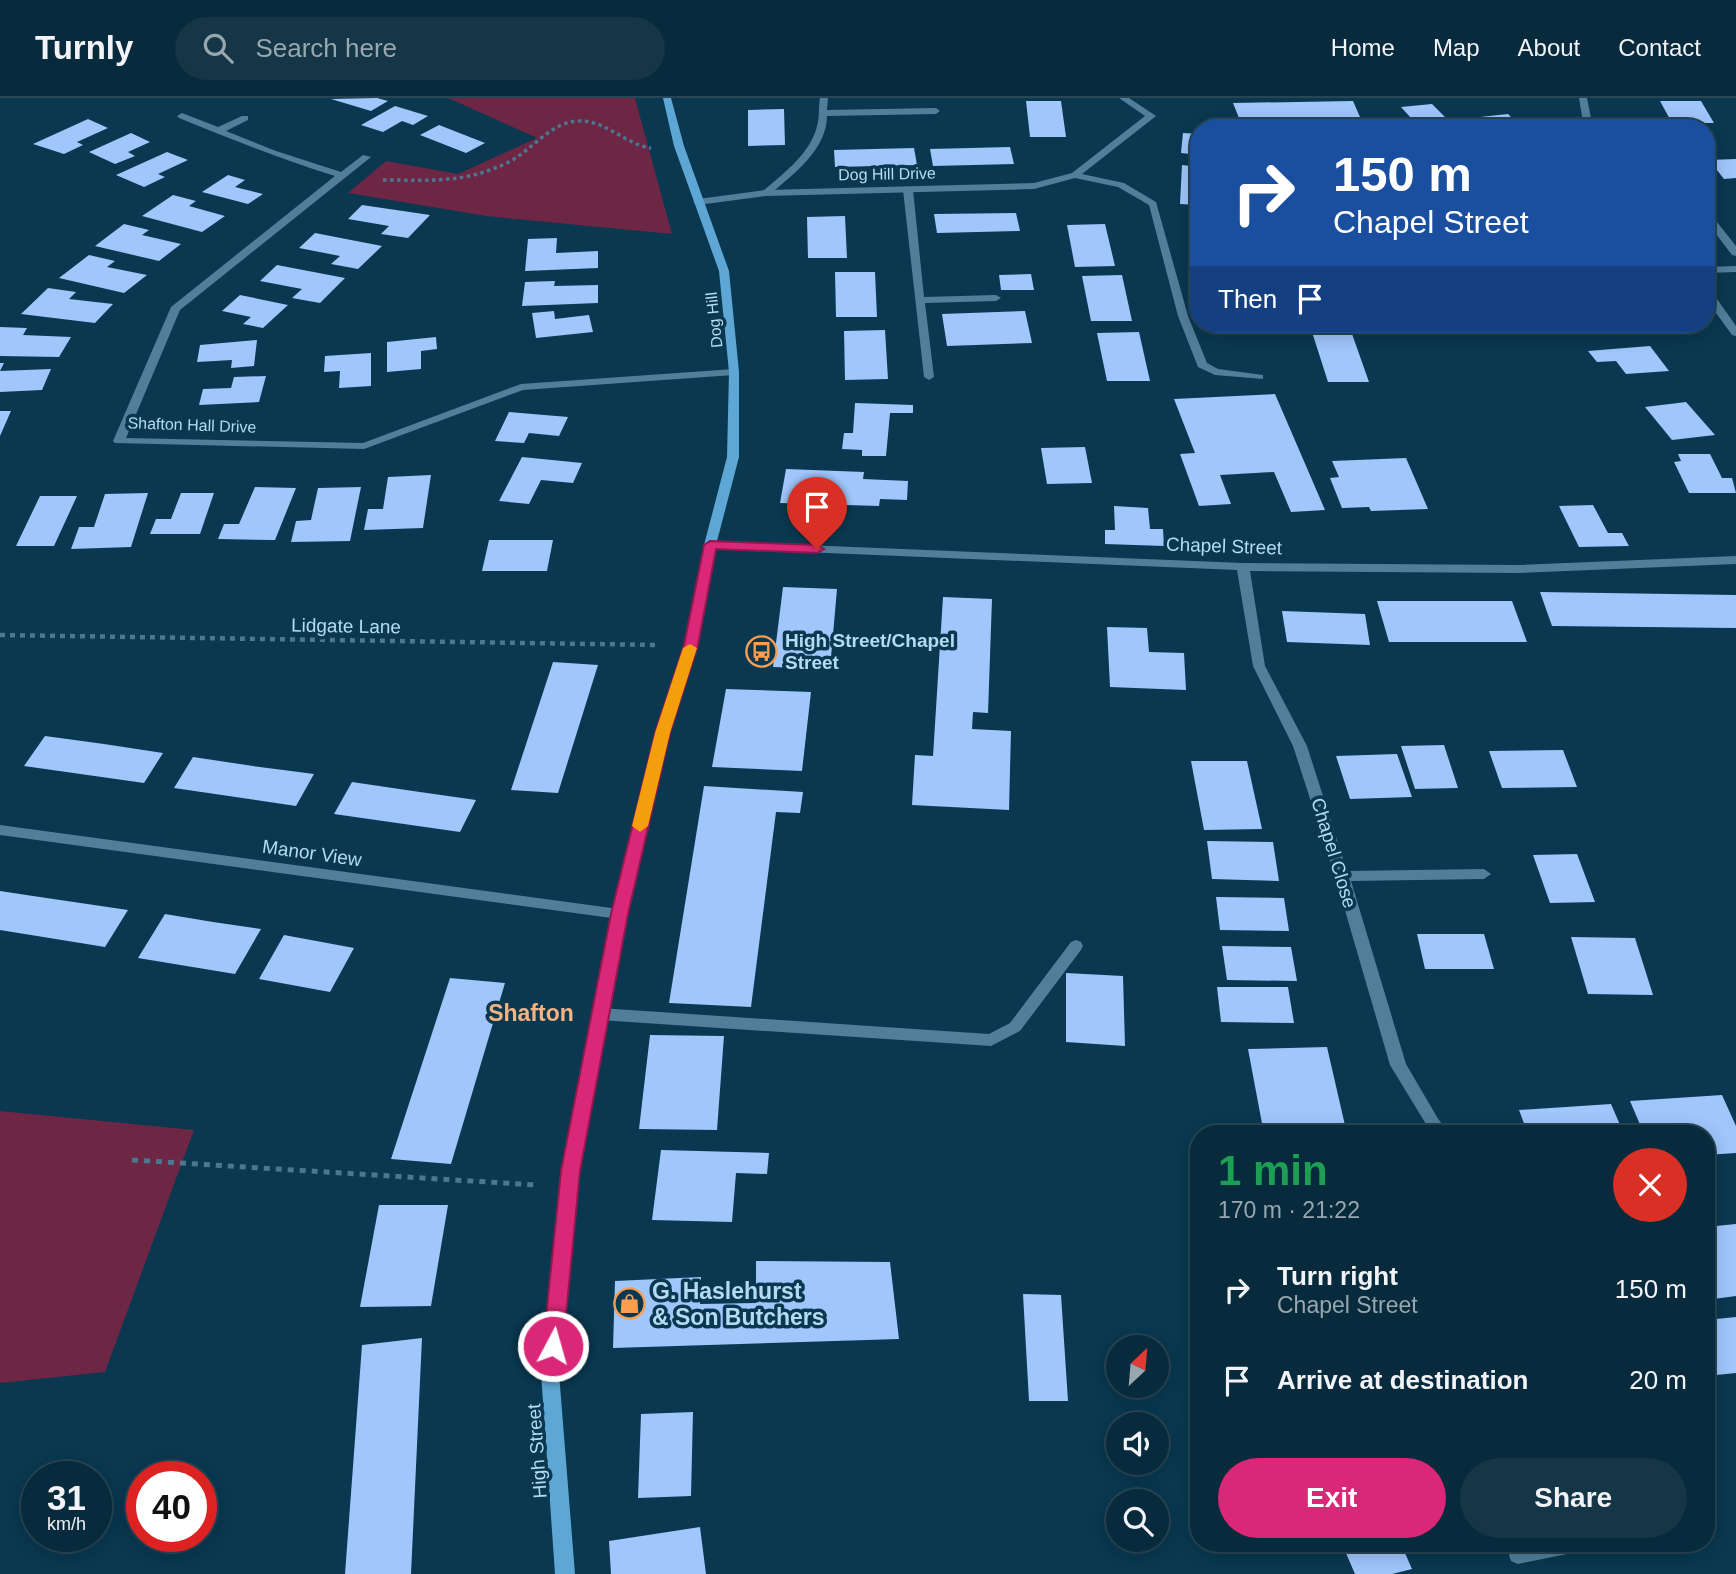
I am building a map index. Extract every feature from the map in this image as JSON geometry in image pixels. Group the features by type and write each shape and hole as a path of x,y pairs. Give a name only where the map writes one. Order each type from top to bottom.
{"street":[{"name":"Dog Hill","path":"667,98 679,146 698,202 713,234 724,271 734,372 733,457 710,545"},
{"path":"766,193 794,169 808,150 822,126 824,98"},
{"path":"1075,175 1151,116 1122,98"},
{"path":"1583,98 1587,119"},
{"path":"822,113 936,111"},
{"path":"182,116 273,153 342,175 366,157"},
{"path":"218,131 245,118"},
{"name":"Shafton Hall Drive","path":"342,175 174,309 119,441 364,446 521,387 734,372"},
{"path":"1075,175 1121,185 1153,204 1183,316 1202,365 1215,372 1259,377"},
{"name":"Dog Hill Drive","path":"698,202 766,193 1034,187 1075,175"},
{"path":"908,190 929,377"},
{"path":"1715,226 1736,253"},
{"path":"1715,270 1736,269"},
{"path":"919,300 996,299"},
{"path":"1715,303 1736,332"},
{"name":"Chapel Street","path":"710,545 1243,567 1519,569 1736,560"},
{"name":"High Street","path":"565,1574 550,1373 569,1187 619,914 662,733 691,645 710,545"},
{"name":"Chapel Close","path":"1243,567 1259,666 1300,746 1398,1065 1434,1125"},
{"name":"Manor View","path":"0,830 619,914"},
{"path":"1342,876 1484,874"},
{"path":"600,1014 991,1040 1015,1027 1076,947"},
{"path":"1518,1555 1533,1552"}],"path":[{"path":"374,181 459,180 474,176 528,151 547,131 573,121 599,122 623,140 640,147 679,146"},
{"name":"Lidgate Lane","path":"0,635 691,645"},
{"path":"132,1160 569,1187"}],"shaded area":[{"path":"448,98 635,98 672,234 486,216 348,193 386,161 458,174 537,138"},
{"path":"0,1111 194,1130 105,1372 0,1383"}],"building":[{"path":"377,98 388,101 371,111 331,99"},
{"path":"1026,101 1061,101 1066,137 1030,137"},
{"path":"1353,101 1360,117 1239,118 1233,103"},
{"path":"1660,101 1701,101 1712,119 1670,119"},
{"path":"1432,104 1447,119 1412,119 1401,107"},
{"path":"395,106 428,116 413,125 402,121 383,132 361,125"},
{"path":"784,109 785,145 748,146 748,110"},
{"path":"1508,114 1513,119 1472,119"},
{"path":"88,119 108,128 77,142 83,145 64,154 33,144"},
{"path":"439,125 485,143 466,153 420,135"},
{"path":"131,133 150,142 128,152 135,156 115,164 89,152"},
{"path":"1183,133 1190,133 1190,154 1181,153"},
{"path":"1010,147 1014,164 933,166 930,149"},
{"path":"914,148 917,165 835,167 834,150"},
{"path":"167,152 188,160 158,174 165,177 144,187 116,175"},
{"path":"1736,159 1736,178 1724,179 1715,168 1715,160"},
{"path":"1182,165 1190,166 1190,205 1180,204"},
{"path":"228,175 245,180 235,187 263,194 248,204 202,192"},
{"path":"173,195 196,201 189,206 225,216 202,232 142,216"},
{"path":"362,205 430,215 408,238 381,234 389,226 348,219"},
{"path":"1016,213 1020,231 937,233 934,214"},
{"path":"845,216 847,258 808,258 807,217"},
{"path":"124,224 149,230 142,235 181,244 159,261 95,246"},
{"path":"1105,224 1115,266 1075,267 1067,225"},
{"path":"315,233 382,246 358,269 331,264 340,256 299,248"},
{"path":"557,238 556,253 598,251 598,268 525,271 528,239"},
{"path":"89,255 115,261 107,267 147,275 124,293 59,278"},
{"path":"277,265 345,278 320,303 292,298 302,289 260,281"},
{"path":"835,272 875,272 877,317 836,317"},
{"path":"1031,274 1034,290 1001,290 999,275"},
{"path":"1122,275 1132,321 1091,321 1082,276"},
{"path":"555,281 554,286 598,285 598,303 522,306 525,282"},
{"path":"48,288 76,292 69,299 113,304 95,323 21,314"},
{"path":"240,295 288,305 263,328 243,324 251,317 222,311"},
{"path":"554,311 555,319 589,315 593,332 536,338 532,313"},
{"path":"1025,311 1032,343 947,346 942,314"},
{"path":"0,327 27,328 23,335 71,337 59,357 0,356"},
{"path":"885,330 888,379 845,380 844,331"},
{"path":"1139,332 1150,381 1107,381 1097,333"},
{"path":"1312,333 1352,333 1369,382 1328,382"},
{"path":"436,337 437,349 421,351 421,369 387,372 387,342"},
{"path":"257,340 254,366 231,368 232,360 197,362 200,345"},
{"path":"1650,346 1669,371 1626,374 1616,361 1597,362 1588,351"},
{"path":"371,353 371,386 339,388 340,371 324,372 325,356"},
{"path":"51,369 42,390 0,392 0,371"},
{"path":"266,376 259,402 199,405 203,389 231,388 234,377"},
{"path":"1275,394 1325,510 1291,512 1274,472 1220,475 1231,504 1199,506 1180,454 1195,453 1174,399"},
{"path":"1686,402 1715,435 1672,440 1645,407"},
{"path":"855,403 913,405 913,413 890,413 886,456 862,456 862,450 842,449 844,433 853,433"},
{"path":"0,411 11,411 0,436"},
{"path":"509,412 568,417 559,436 529,433 524,443 495,441"},
{"path":"1085,447 1092,483 1047,484 1041,448"},
{"path":"1678,454 1710,454 1722,478 1732,478 1736,493 1689,493 1674,462 1681,461"},
{"path":"522,457 582,463 573,483 541,480 529,504 499,501"},
{"path":"1406,458 1428,509 1371,511 1369,507 1342,508 1330,478 1339,477 1332,461"},
{"path":"786,469 864,472 863,479 908,481 907,500 880,499 879,506 780,503"},
{"path":"431,475 423,528 364,530 368,509 383,509 388,477"},
{"path":"255,487 296,488 275,540 218,539 224,524 239,524"},
{"path":"361,487 350,541 291,542 296,521 311,520 318,488"},
{"path":"148,493 131,547 71,549 79,527 94,527 105,494"},
{"path":"181,493 214,493 200,534 150,534 156,519 171,519"},
{"path":"40,496 77,496 54,546 16,546"},
{"path":"1593,505 1608,533 1622,533 1629,546 1579,547 1559,506"},
{"path":"1114,506 1148,508 1150,529 1163,529 1164,546 1105,544 1105,530 1115,530"},
{"path":"489,540 553,540 547,571 482,571"},
{"path":"783,587 837,589 830,669 773,667"},
{"path":"1540,592 1736,595 1736,628 1552,626"},
{"path":"943,597 992,599 988,713 973,712 972,729 1011,731 1009,810 912,805 915,755 933,756"},
{"path":"1377,601 1512,601 1527,642 1389,642"},
{"path":"1282,611 1365,614 1370,645 1287,642"},
{"path":"1107,627 1147,628 1149,652 1184,653 1186,690 1110,687"},
{"path":"553,662 598,665 558,793 511,790"},
{"path":"726,689 811,692 802,771 712,767"},
{"path":"45,736 163,753 144,783 24,766"},
{"path":"1444,745 1458,788 1415,789 1401,746"},
{"path":"1563,750 1577,787 1502,788 1489,751"},
{"path":"1397,754 1412,797 1350,799 1336,756"},
{"path":"193,757 314,774 296,806 174,788"},
{"path":"1191,761 1247,761 1262,829 1204,830"},
{"path":"352,782 476,800 460,832 334,814"},
{"path":"704,786 803,792 800,813 776,812 751,1007 669,1003"},
{"path":"1207,841 1273,842 1279,881 1212,879"},
{"path":"1577,854 1595,902 1550,903 1533,855"},
{"path":"0,891 128,910 105,947 0,930"},
{"path":"1216,897 1284,898 1289,931 1220,930"},
{"path":"165,914 261,929 235,974 138,958"},
{"path":"1417,934 1484,934 1494,969 1425,969"},
{"path":"284,935 354,948 330,992 259,979"},
{"path":"1571,937 1635,938 1653,995 1588,994"},
{"path":"1222,946 1291,947 1297,981 1227,980"},
{"path":"1066,973 1123,976 1125,1046 1066,1042"},
{"path":"450,978 505,983 451,1164 391,1159"},
{"path":"1217,987 1288,987 1294,1023 1221,1022"},
{"path":"650,1035 724,1036 717,1130 639,1129"},
{"path":"1327,1047 1345,1125 1262,1125 1248,1049"},
{"path":"1722,1095 1736,1126 1736,1153 1715,1154 1715,1125 1640,1125 1630,1101"},
{"path":"1611,1104 1620,1125 1525,1125 1519,1110"},
{"path":"661,1150 769,1153 767,1174 736,1173 732,1222 652,1220"},
{"path":"379,1205 448,1205 431,1306 360,1307"},
{"path":"1736,1224 1736,1296 1715,1299 1715,1226"},
{"path":"756,1261 890,1262 899,1339 613,1348 615,1281 701,1277 700,1304 756,1303"},
{"path":"1023,1294 1061,1295 1068,1401 1029,1401"},
{"path":"1736,1317 1736,1373 1715,1375 1715,1319"},
{"path":"422,1338 411,1574 345,1574 362,1345"},
{"path":"693,1412 691,1496 638,1498 641,1414"},
{"path":"700,1527 706,1574 611,1574 609,1541"},
{"path":"1345,1552 1405,1552 1412,1569 1392,1574 1355,1574"}],"slow traffic":[{"path":"640,826 662,733 690,648"}],"place":[{"name":"High Street/Chapel Street","path":"762,651"},
{"name":"G. Haslehurst & Son Butchers","path":"629,1304"}],"district":[{"name":"Shafton","path":"531,1013"}],"route":[{"path":"553,1346 570,1171 619,914 662,733 691,645 710,545 817,549"}]}
